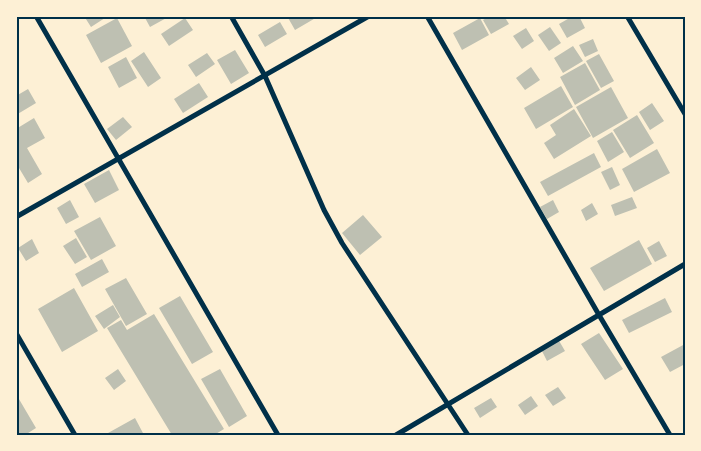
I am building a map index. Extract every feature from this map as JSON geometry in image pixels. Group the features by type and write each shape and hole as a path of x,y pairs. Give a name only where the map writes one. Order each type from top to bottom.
{"street":[{"path":"36,16 278,435"},
{"path":"231,16 265,76 324,210 342,243 468,435"},
{"path":"16,217 369,16"},
{"path":"427,16 670,435"},
{"path":"627,16 685,114"},
{"path":"396,435 685,264"},
{"path":"16,333 75,435"}],"building":[{"path":"84,16 108,16 91,27"},
{"path":"144,16 170,16 150,27"},
{"path":"287,16 319,16 295,30"},
{"path":"490,16 504,16 509,24 491,34 483,20"},
{"path":"573,16 579,16 585,28 567,38 559,24"},
{"path":"117,18 132,46 101,63 86,35"},
{"path":"185,18 193,30 169,46 161,34"},
{"path":"480,18 489,35 462,50 453,33"},
{"path":"280,22 287,34 265,47 258,35"},
{"path":"550,27 561,43 549,51 538,35"},
{"path":"526,28 534,41 522,49 513,36"},
{"path":"593,39 598,51 585,57 579,45"},
{"path":"573,46 583,61 563,73 554,58"},
{"path":"235,50 249,73 231,84 217,60"},
{"path":"144,52 161,78 148,87 131,61"},
{"path":"207,53 215,64 196,77 188,65"},
{"path":"599,54 614,81 601,88 586,61"},
{"path":"126,57 137,78 119,88 108,67"},
{"path":"585,63 600,90 575,105 560,77"},
{"path":"531,67 540,80 525,90 516,78"},
{"path":"199,83 208,97 183,113 174,99"},
{"path":"561,86 573,107 536,129 524,108"},
{"path":"611,87 628,118 593,138 576,107"},
{"path":"28,89 36,103 16,115 16,96"},
{"path":"652,103 664,121 650,130 639,112"},
{"path":"574,109 591,136 554,159 544,143 556,135 550,125"},
{"path":"637,115 654,143 630,158 613,130"},
{"path":"123,117 132,127 116,140 107,129"},
{"path":"34,118 45,138 27,148 42,174 28,183 16,163 16,129"},
{"path":"612,132 624,152 608,162 597,141"},
{"path":"657,149 670,173 634,192 622,169"},
{"path":"594,153 601,167 548,196 540,182"},
{"path":"612,167 620,185 610,190 601,172"},
{"path":"109,170 119,190 95,203 84,184"},
{"path":"632,197 637,208 615,216 611,205"},
{"path":"70,200 79,217 66,224 57,208"},
{"path":"553,200 559,212 547,219 540,207"},
{"path":"592,203 598,214 586,221 581,210"},
{"path":"363,215 382,237 360,255 342,233"},
{"path":"100,217 116,246 91,260 74,231"},
{"path":"76,238 87,257 75,264 63,246"},
{"path":"32,239 39,253 26,261 18,248"},
{"path":"639,240 652,264 604,291 590,268"},
{"path":"659,241 667,256 655,262 647,248"},
{"path":"102,259 109,272 82,287 75,274"},
{"path":"126,278 147,314 126,326 105,289"},
{"path":"74,288 98,331 62,352 38,309"},
{"path":"180,296 213,352 192,364 159,308"},
{"path":"665,298 672,312 629,333 622,320"},
{"path":"113,305 120,317 104,329 95,316"},
{"path":"154,314 224,429 214,435 172,435 107,328 121,320 127,330"},
{"path":"599,333 623,369 605,380 581,344"},
{"path":"558,339 565,351 547,361 541,349"},
{"path":"685,344 685,364 670,372 661,357"},
{"path":"118,369 126,381 114,390 105,378"},
{"path":"220,369 247,416 229,427 201,379"},
{"path":"558,387 566,398 553,406 545,395"},
{"path":"16,394 36,428 25,435 16,435"},
{"path":"531,396 538,406 525,415 518,405"},
{"path":"491,398 497,407 480,418 474,408"},
{"path":"135,418 144,435 109,435 108,433"}]}
